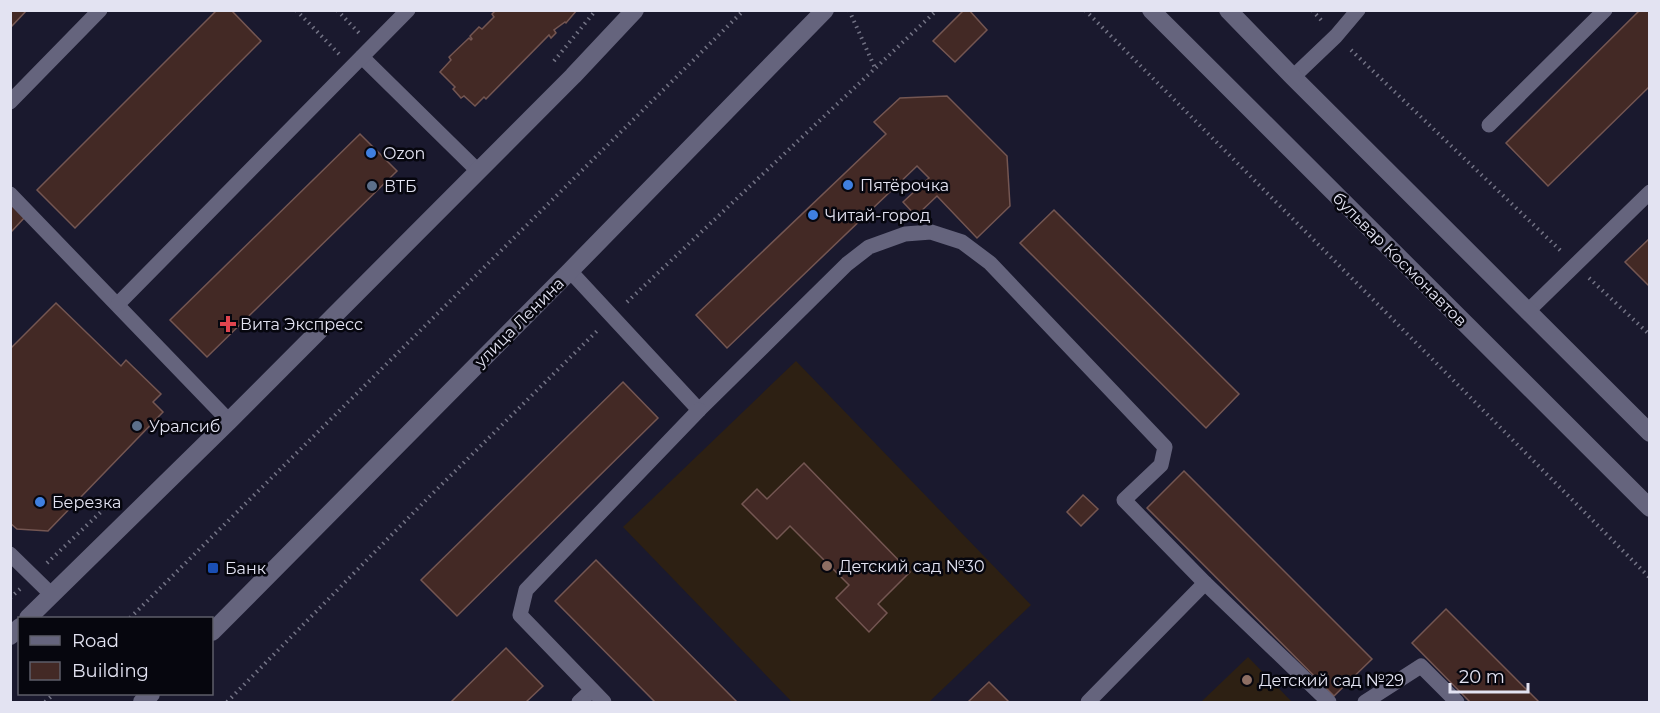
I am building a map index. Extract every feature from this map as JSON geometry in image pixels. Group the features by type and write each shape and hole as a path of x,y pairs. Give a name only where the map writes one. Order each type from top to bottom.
{"street":[{"path":"29,617 229,421 573,76 635,10"},
{"name":"улица Ленина","path":"213,631 825,10"},
{"name":"бульвар Космонавтов","path":"1151,10 1650,508"},
{"path":"1228,10 1293,78 1650,433"}],"lane":[{"path":"10,102 100,10"},
{"path":"118,304 408,10"},
{"path":"1293,78 1336,36 1358,10"},
{"path":"1490,125 1605,10"},
{"path":"362,57 478,171"},
{"path":"1527,312 1650,192"},
{"path":"10,194 229,421"},
{"path":"604,702 520,615 526,590 699,410 847,264 869,247 905,234 931,232 962,242 990,263 1165,447 1161,465 1124,500 1205,584 1329,702"},
{"path":"570,271 699,410"},
{"path":"10,554 52,595"},
{"path":"1088,702 1205,584"},
{"path":"1365,702 1421,666 1457,702"},
{"path":"579,702 592,690"}],"path":[{"path":"296,10 362,57"},
{"path":"337,10 362,57"},
{"path":"131,617 744,10"},
{"path":"849,10 875,68"},
{"path":"228,702 428,498 611,317 937,10"},
{"path":"1085,10 1650,578"},
{"path":"1312,10 1336,36 1650,335"}],"shaded area":[{"name":"Детский сад №30","path":"796,361 1031,605 929,702 792,702 623,527"},
{"name":"Детский сад №29","path":"1248,657 1292,702 1201,702"}],"building":[{"path":"10,10 27,10 10,28"},
{"path":"217,10 231,10 261,41 75,228 37,190"},
{"path":"496,10 577,10 566,23 554,30 556,33 551,38 549,35 486,99 484,97 475,106 464,96 461,98 453,89 455,87 440,72 451,60 449,57 469,38 472,39 470,36 479,27 482,29 494,17 492,14"},
{"path":"964,10 969,10 987,30 955,62 933,41"},
{"path":"1640,10 1650,10 1650,86 1548,186 1506,143"},
{"path":"947,96 1007,156 1010,206 977,238 937,196 916,216 903,202 929,178 917,166 727,348 696,315 886,134 874,122 900,98"},
{"path":"360,134 397,171 207,357 170,320"},
{"path":"10,201 26,216 10,233"},
{"path":"1054,210 1239,394 1206,428 1020,243"},
{"path":"1650,238 1650,287 1625,262"},
{"path":"56,303 121,366 126,360 161,394 153,402 163,412 48,531 17,529 10,523 10,349"},
{"path":"623,382 658,418 457,616 421,580"},
{"path":"804,463 910,572 878,604 887,613 869,632 836,598 849,585 790,526 777,539 742,504 757,489 767,499"},
{"path":"1184,471 1372,659 1334,696 1147,508"},
{"path":"1083,495 1098,509 1081,526 1067,512"},
{"path":"596,560 737,702 655,702 555,601"},
{"path":"1446,609 1539,702 1470,702 1412,643"},
{"path":"506,648 543,686 526,702 451,702"},
{"path":"989,682 1009,702 968,702"}],"place":[{"name":"Ozon","path":"371,153"},
{"name":"Пятёрочка","path":"848,185"},
{"name":"ВТБ","path":"372,186"},
{"name":"Читай-город","path":"813,215"},
{"name":"Вита Экспресс","path":"228,324"},
{"name":"Уралсиб","path":"137,426"},
{"name":"Березка","path":"40,502"},
{"name":"Детский сад №30","path":"827,566"},
{"name":"Банк","path":"213,568"},
{"name":"Детский сад №29","path":"1247,680"}]}
